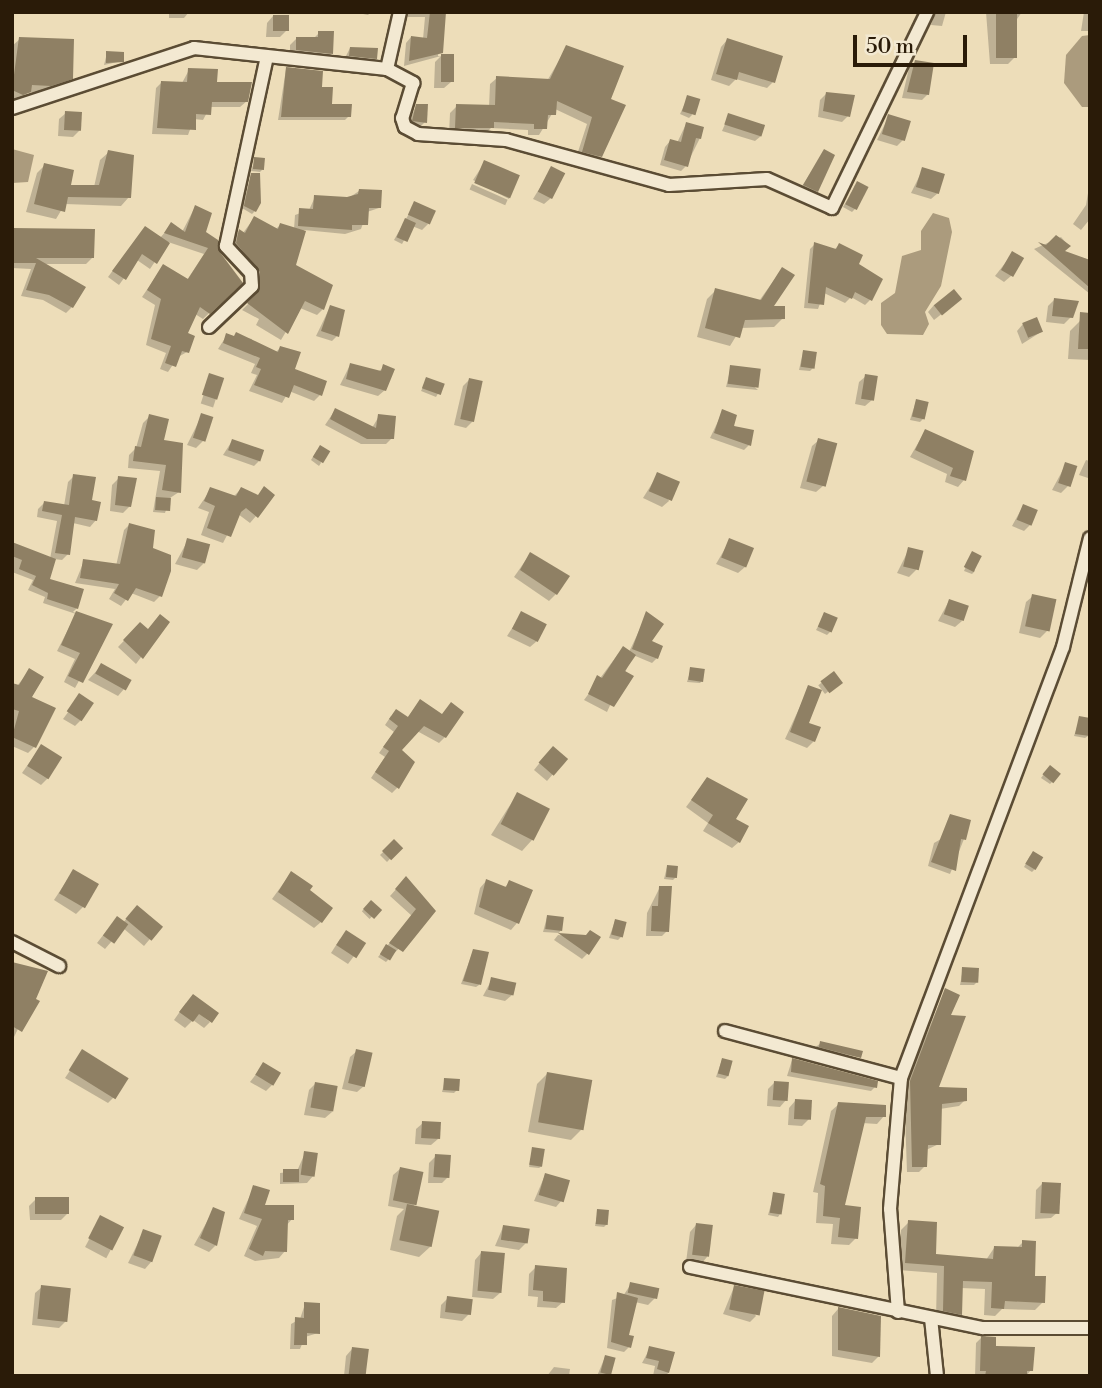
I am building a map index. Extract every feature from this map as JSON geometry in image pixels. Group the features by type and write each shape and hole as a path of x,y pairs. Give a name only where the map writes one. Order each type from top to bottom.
{"street":[{"path":"387,69 400,12"},
{"path":"12,108 194,48 387,69 413,83 402,118 405,127 418,134 506,140 669,186 767,180 832,208 927,12"},
{"path":"209,327 252,286 251,273 226,246 267,56"},
{"path":"898,1312 890,1209 901,1079 1063,647 1086,573 1090,538"},
{"path":"12,942 59,966"},
{"path":"725,1031 901,1079"},
{"path":"690,1267 983,1328 1090,1328"},
{"path":"931,1318 937,1376"}],"shaded area":[{"path":"1090,35 1090,107 1082,107 1064,83 1066,55 1082,36"},
{"path":"12,149 34,155 28,182 12,183"},
{"path":"933,213 949,218 952,232 941,286 925,312 929,324 923,335 887,334 881,325 881,303 895,293 902,256 921,250 921,231"}],"building":[{"path":"430,12 446,12 443,53 409,61 411,36 427,38"},
{"path":"996,12 1017,12 1017,58 996,58"},
{"path":"273,15 289,15 289,31 273,31"},
{"path":"318,31 334,31 333,54 296,50 296,37 318,37"},
{"path":"19,37 74,39 73,79 51,86 32,85 31,92 23,95 12,90"},
{"path":"727,38 783,56 775,83 739,72 737,80 716,74"},
{"path":"566,45 624,66 611,99 626,105 602,157 582,152 592,117 557,101 556,115 548,115 547,129 534,129 534,124 494,122 494,128 455,128 456,104 495,105 496,76 550,79"},
{"path":"350,47 378,48 377,59 349,56"},
{"path":"106,51 124,52 124,62 106,63"},
{"path":"441,54 454,54 454,82 441,82"},
{"path":"915,60 934,63 929,95 907,92"},
{"path":"286,67 323,71 322,87 333,87 332,104 352,104 351,117 281,117"},
{"path":"188,68 218,69 217,82 252,82 248,102 212,102 211,115 196,114 196,130 157,128 161,81 187,82"},
{"path":"826,92 855,95 850,117 823,111"},
{"path":"687,95 700,99 695,115 682,111"},
{"path":"416,104 428,104 427,123 412,121"},
{"path":"65,111 82,112 81,131 64,130"},
{"path":"728,113 765,125 761,136 724,124"},
{"path":"888,114 911,121 905,141 882,134"},
{"path":"686,122 704,127 701,139 696,138 688,167 664,160 670,139 681,142"},
{"path":"824,149 835,155 818,192 803,185"},
{"path":"108,150 134,155 131,198 68,197 65,212 34,204 44,163 74,170 71,185 99,185"},
{"path":"254,157 265,158 264,170 253,169"},
{"path":"484,160 520,175 510,198 474,183"},
{"path":"551,166 565,173 552,199 538,192"},
{"path":"922,167 945,174 939,194 916,187"},
{"path":"251,173 260,173 261,203 256,212 244,206"},
{"path":"857,181 869,187 857,210 845,204"},
{"path":"359,189 382,190 381,208 369,208 368,225 352,225 352,230 298,226 299,208 313,209 314,195 347,197 358,194"},
{"path":"414,201 436,211 430,224 408,215"},
{"path":"195,205 212,213 206,232 218,240 219,251 243,283 210,314 200,307 188,333 195,336 189,353 182,351 176,367 165,363 171,346 151,339 161,299 147,290 163,264 188,279 208,248 164,233 171,222 185,232"},
{"path":"254,216 278,229 280,223 306,231 296,265 333,285 324,310 305,301 288,334 247,303 260,290 260,272 236,243 239,229 245,233"},
{"path":"405,218 416,223 407,242 396,237"},
{"path":"145,226 170,243 157,264 142,254 126,280 112,271"},
{"path":"12,228 95,229 94,258 36,258 86,287 73,308 49,295 26,290 36,263 14,263"},
{"path":"1056,235 1071,246 1065,251 1090,260 1090,288 1038,242 1046,245"},
{"path":"814,242 836,249 839,243 863,255 859,264 883,279 872,301 855,292 852,299 826,287 824,305 808,303"},
{"path":"1012,251 1024,258 1013,277 1001,270"},
{"path":"782,267 795,275 774,306 785,306 785,319 745,320 740,338 705,328 715,288 761,300"},
{"path":"954,289 962,299 942,315 934,305"},
{"path":"1054,298 1079,301 1073,318 1052,316"},
{"path":"330,305 345,310 339,337 321,331"},
{"path":"1080,312 1090,313 1090,349 1078,349"},
{"path":"1037,317 1043,332 1028,338 1022,323"},
{"path":"236,332 278,352 280,346 301,352 295,369 327,381 322,396 294,385 289,398 254,385 261,369 256,367 260,358 223,343 226,333 234,336"},
{"path":"803,350 817,352 814,369 801,367"},
{"path":"350,363 381,371 383,364 395,369 386,391 346,379"},
{"path":"730,365 761,369 758,388 728,384"},
{"path":"209,373 224,378 217,400 202,395"},
{"path":"865,374 878,376 874,401 861,399"},
{"path":"426,377 445,384 441,395 422,388"},
{"path":"469,378 483,381 474,422 460,419"},
{"path":"916,399 929,402 925,419 912,417"},
{"path":"335,408 376,428 378,414 396,416 394,439 367,439 330,419"},
{"path":"722,409 737,415 734,426 754,430 751,446 714,433"},
{"path":"201,413 213,417 205,442 193,438"},
{"path":"149,414 169,419 164,440 183,443 181,493 162,490 166,465 133,461 135,446 141,447"},
{"path":"925,429 974,451 966,481 950,476 953,468 915,450"},
{"path":"818,438 837,443 826,487 806,481"},
{"path":"232,439 264,450 260,461 228,450"},
{"path":"320,445 330,451 323,463 313,457"},
{"path":"1065,462 1077,466 1071,487 1058,483"},
{"path":"657,472 680,482 672,501 649,491"},
{"path":"73,474 96,477 92,500 101,502 97,521 75,517 70,555 55,553 62,515 42,511 44,501 69,505"},
{"path":"118,476 137,478 131,507 115,505"},
{"path":"264,486 275,495 258,518 246,508 241,512 231,537 207,528 215,506 204,501 210,487 236,496 241,487 258,495"},
{"path":"156,497 171,498 170,511 155,510"},
{"path":"1023,504 1038,510 1031,526 1017,520"},
{"path":"129,523 155,530 153,548 171,555 171,571 162,597 136,588 128,601 114,593 119,584 80,578 83,559 120,564"},
{"path":"187,538 210,544 205,564 182,557"},
{"path":"729,538 754,548 746,568 721,557"},
{"path":"12,542 56,559 50,579 84,589 78,609 47,599 48,593 32,585 36,576 19,569 22,560 12,556"},
{"path":"908,547 924,551 919,570 903,566"},
{"path":"972,551 982,556 974,572 964,567"},
{"path":"530,552 570,576 557,595 520,570"},
{"path":"1032,594 1056,599 1050,631 1025,626"},
{"path":"949,599 969,606 964,621 944,614"},
{"path":"76,611 113,624 83,683 68,676 80,653 61,645"},
{"path":"521,611 547,624 538,642 512,629"},
{"path":"646,611 664,624 652,641 663,646 658,659 632,649"},
{"path":"824,612 838,618 832,633 818,627"},
{"path":"160,614 170,622 143,659 123,640 140,622 148,629"},
{"path":"623,646 636,655 625,671 634,676 614,707 588,694 597,675 602,678"},
{"path":"101,663 132,680 126,690 95,673"},
{"path":"690,667 705,669 703,682 688,680"},
{"path":"29,668 44,677 32,697 56,708 36,748 12,737 19,711 12,709 12,683 19,685"},
{"path":"834,671 843,683 829,693 820,681"},
{"path":"808,685 822,690 809,723 821,727 815,742 790,732"},
{"path":"79,693 94,703 82,721 67,711"},
{"path":"420,699 442,714 451,702 464,712 446,738 424,726 402,750 415,762 399,789 375,772 389,751 383,747 398,726 389,719 396,709 408,717"},
{"path":"1079,716 1090,718 1090,736 1075,734"},
{"path":"41,744 62,757 48,779 27,766"},
{"path":"553,746 568,759 554,776 539,763"},
{"path":"1050,765 1061,774 1053,783 1042,774"},
{"path":"707,777 748,799 736,819 749,826 740,843 708,823 713,815 691,800"},
{"path":"517,792 550,809 534,841 501,824"},
{"path":"950,814 971,820 966,840 961,839 956,871 931,862"},
{"path":"394,839 403,848 391,860 382,851"},
{"path":"1033,851 1043,857 1036,870 1025,864"},
{"path":"667,865 678,866 677,878 666,877"},
{"path":"73,869 99,884 85,908 59,893"},
{"path":"291,871 313,886 310,890 333,908 322,923 278,892"},
{"path":"406,876 436,911 403,952 389,943 416,909 395,889"},
{"path":"486,879 506,887 509,880 533,890 519,924 479,907"},
{"path":"659,886 672,886 669,932 651,931 652,906 658,906"},
{"path":"371,900 382,910 374,919 363,909"},
{"path":"137,905 163,927 151,941 125,919"},
{"path":"547,915 564,917 562,931 545,929"},
{"path":"117,916 128,924 114,944 103,935"},
{"path":"615,919 627,922 623,937 611,935"},
{"path":"346,930 366,943 356,958 336,945"},
{"path":"590,930 601,937 589,955 558,933 586,935"},
{"path":"386,944 396,950 390,960 380,954"},
{"path":"473,949 489,952 481,985 463,981"},
{"path":"12,962 48,971 36,999 40,1001 22,1032 12,1026"},
{"path":"962,967 979,968 978,983 961,982"},
{"path":"491,977 516,983 513,996 488,990"},
{"path":"945,988 960,995 951,1015 966,1016 939,1087 967,1088 967,1101 942,1104 941,1145 928,1145 927,1167 912,1167 910,1081"},
{"path":"193,994 219,1013 212,1023 199,1014 193,1022 179,1012"},
{"path":"820,1041 863,1051 861,1058 814,1046 819,1047"},
{"path":"82,1049 129,1078 115,1099 69,1070"},
{"path":"356,1049 373,1053 365,1087 348,1083"},
{"path":"722,1058 733,1061 728,1076 718,1073"},
{"path":"792,1058 878,1081 877,1088 791,1072"},
{"path":"263,1062 281,1073 273,1086 255,1075"},
{"path":"547,1072 592,1080 583,1130 538,1122"},
{"path":"444,1078 460,1079 459,1091 443,1090"},
{"path":"774,1081 789,1082 788,1101 773,1100"},
{"path":"315,1082 338,1086 333,1112 310,1108"},
{"path":"795,1099 812,1100 811,1120 794,1119"},
{"path":"838,1102 886,1105 886,1117 866,1117 845,1205 861,1207 858,1239 838,1237 840,1218 823,1216 825,1186 820,1184"},
{"path":"422,1121 441,1122 440,1139 421,1138"},
{"path":"532,1147 545,1149 542,1167 529,1165"},
{"path":"304,1151 318,1153 315,1177 301,1175"},
{"path":"435,1154 451,1155 449,1178 433,1177"},
{"path":"400,1167 423,1172 416,1205 393,1200"},
{"path":"283,1169 299,1169 299,1182 283,1182"},
{"path":"545,1173 570,1180 564,1202 539,1195"},
{"path":"1042,1182 1061,1183 1059,1214 1040,1213"},
{"path":"253,1185 270,1190 265,1205 294,1205 294,1220 288,1220 287,1252 265,1251 263,1256 249,1249 262,1219 244,1213"},
{"path":"773,1192 785,1194 782,1215 770,1213"},
{"path":"35,1197 69,1197 69,1214 35,1214"},
{"path":"407,1204 439,1211 432,1247 399,1240"},
{"path":"213,1207 225,1212 217,1246 200,1238"},
{"path":"597,1209 609,1210 608,1225 596,1224"},
{"path":"100,1215 124,1227 112,1250 88,1238"},
{"path":"908,1220 937,1222 936,1254 993,1259 994,1246 1022,1247 1022,1240 1036,1241 1035,1276 1046,1276 1045,1303 1005,1301 1004,1309 991,1308 992,1282 963,1281 962,1315 943,1311 944,1266 905,1263"},
{"path":"696,1223 713,1225 709,1257 692,1255"},
{"path":"503,1225 530,1229 528,1244 501,1240"},
{"path":"143,1229 162,1236 152,1262 133,1255"},
{"path":"481,1251 505,1253 501,1293 478,1291"},
{"path":"535,1265 567,1268 565,1303 543,1301 543,1291 533,1290"},
{"path":"630,1282 659,1288 657,1299 628,1293"},
{"path":"41,1285 71,1288 67,1322 37,1319"},
{"path":"734,1285 764,1291 760,1315 729,1310"},
{"path":"617,1292 638,1298 629,1335 634,1336 631,1348 611,1342"},
{"path":"447,1296 473,1299 471,1315 445,1312"},
{"path":"304,1302 320,1303 320,1334 307,1333 307,1345 294,1345 295,1317 304,1318"},
{"path":"838,1307 881,1316 880,1357 838,1350"},
{"path":"981,1336 996,1337 996,1346 1035,1347 1033,1371 1027,1371 1027,1376 985,1376 986,1371 980,1371"},
{"path":"649,1346 675,1352 669,1373 657,1369 659,1361 646,1358"},
{"path":"352,1347 369,1349 366,1376 348,1376"},
{"path":"605,1355 616,1358 611,1375 600,1372"}]}
